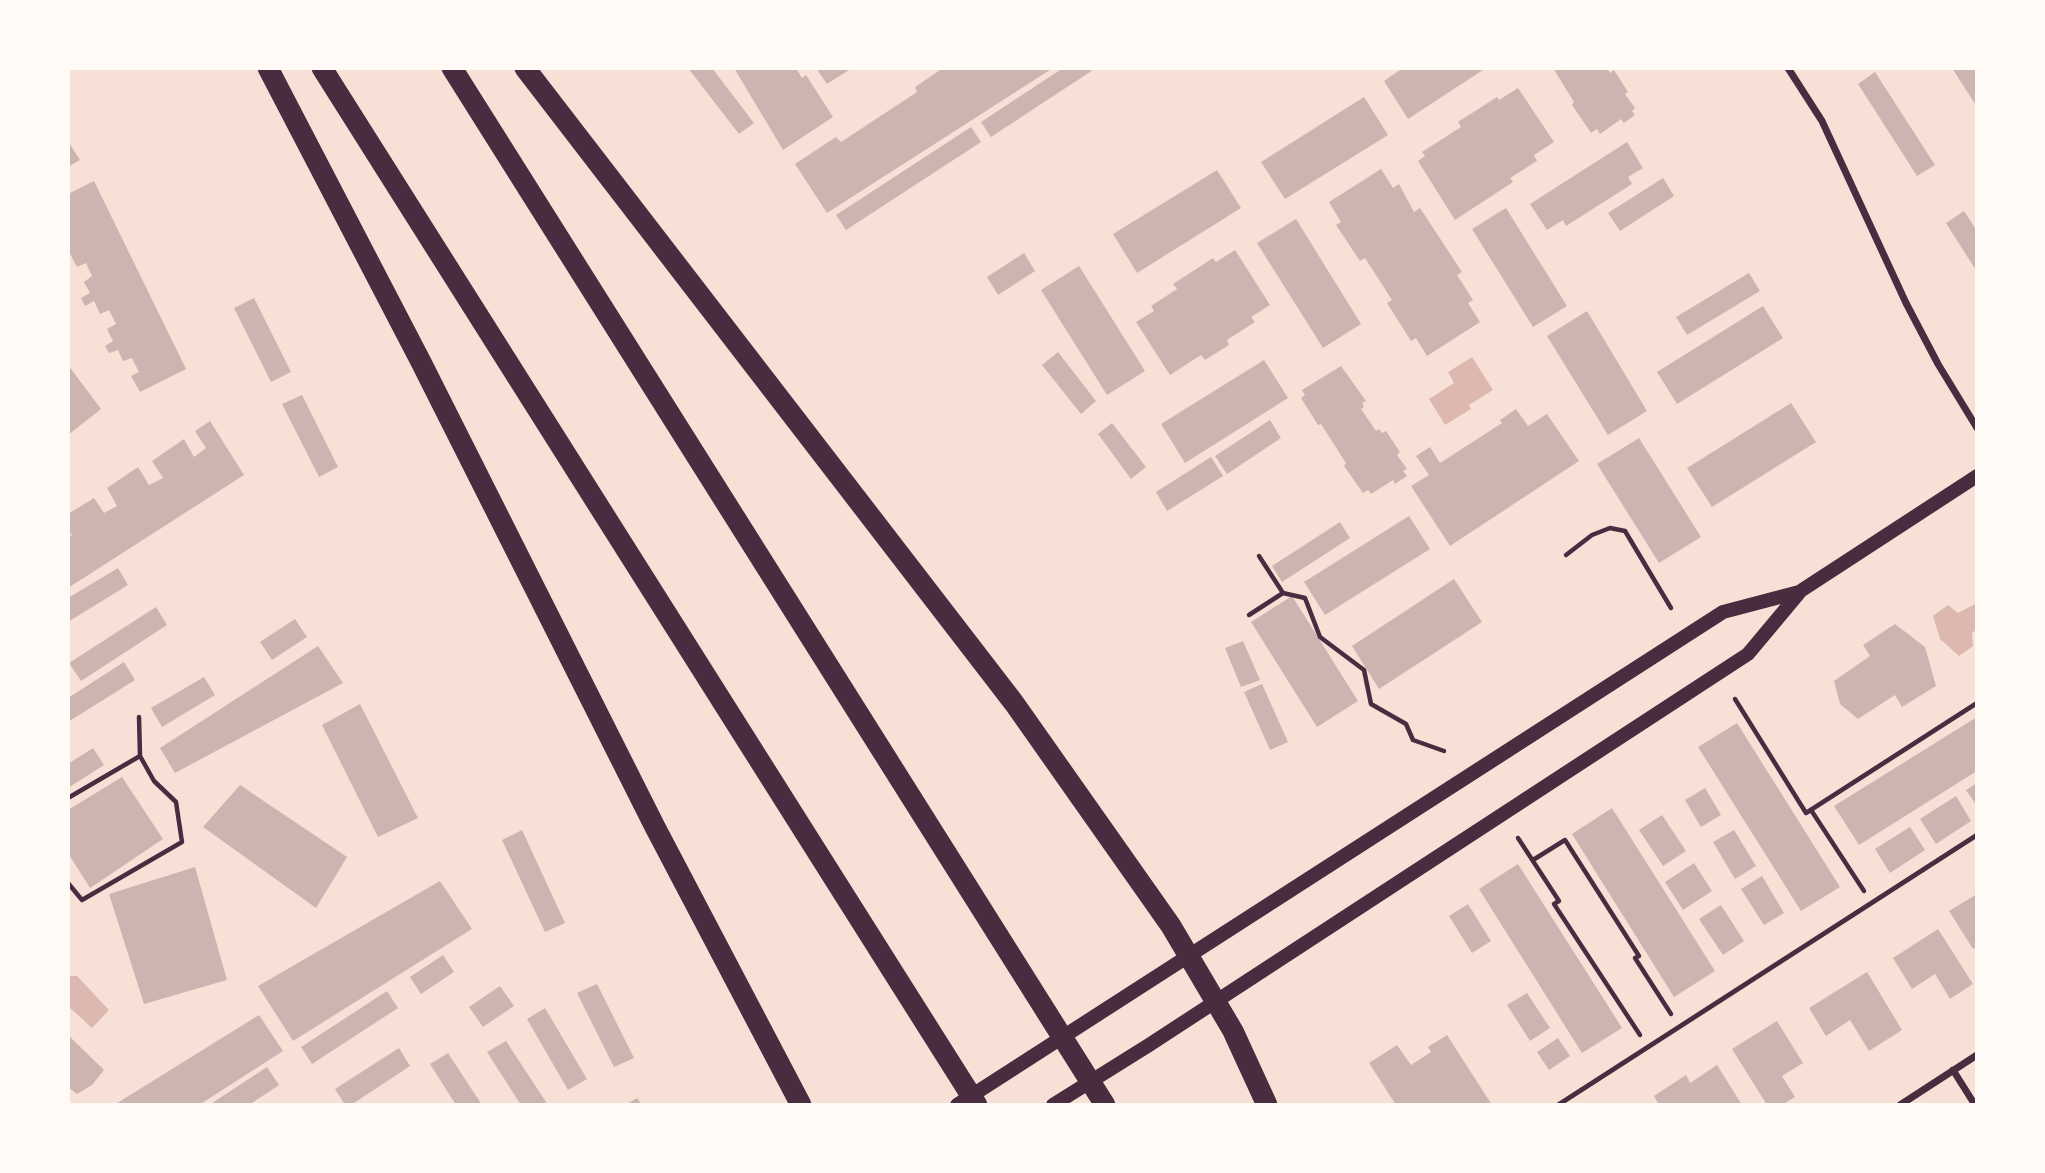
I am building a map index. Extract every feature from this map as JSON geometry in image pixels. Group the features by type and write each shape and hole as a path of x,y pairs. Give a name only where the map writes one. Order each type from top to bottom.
{"highway":[{"path":"268,68 421,362 654,827 801,1105"},
{"path":"322,68 977,1105"},
{"path":"452,68 1105,1105"},
{"path":"525,68 1014,703 1171,926 1233,1031 1267,1105"}],"main road":[{"path":"1053,1105 1217,1002 1748,654 1799,593 1977,477"},
{"path":"957,1105 1723,612 1799,593"}],"street":[{"path":"1788,68 1822,121 1906,303 1938,364 1977,428"},
{"path":"1900,1105 1977,1055"},
{"path":"1954,1070 1975,1105"}],"lane":[{"path":"1558,1105 1977,835"}],"path":[{"path":"1566,555 1592,535 1610,528 1625,531 1671,608"},
{"path":"1259,556 1283,593 1305,598 1320,638 1364,670 1371,704 1406,724 1413,740 1444,751"},
{"path":"1249,615 1283,593"},
{"path":"1735,699 1806,813 1977,703"},
{"path":"68,883 82,900 181,842 176,802 154,780 140,755 139,717"},
{"path":"68,798 140,755"},
{"path":"1811,810 1871,903"},
{"path":"1518,838 1559,901 1554,904 1648,1047"},
{"path":"1533,860 1565,839 1639,956 1635,958 1679,1027"}],"shaded area":[{"path":"1472,357 1493,390 1469,405 1471,409 1445,425 1429,399 1454,383 1448,372"},
{"path":"1977,603 1977,629 1972,633 1973,646 1959,656 1940,639 1933,616 1948,605 1958,613"},
{"path":"68,976 77,976 109,1010 92,1028 68,1006"}],"building":[{"path":"688,68 712,68 754,123 739,134"},
{"path":"734,68 796,68 802,78 806,75 833,117 783,150"},
{"path":"816,68 852,68 827,84"},
{"path":"943,68 1053,68 827,213 795,164 836,137 841,142 917,92 915,87"},
{"path":"1063,68 1096,68 991,137 981,122"},
{"path":"1403,68 1486,68 1408,119 1384,81"},
{"path":"1553,68 1607,68 1610,73 1614,70 1628,92 1625,94 1635,108 1632,111 1635,115 1624,123 1621,119 1600,134 1597,129 1591,133 1572,105 1574,102"},
{"path":"1952,68 1977,68 1977,107"},
{"path":"1875,72 1935,165 1917,176 1858,84"},
{"path":"1518,88 1554,142 1534,155 1537,161 1510,178 1513,182 1455,220 1418,161 1425,156 1422,152 1461,127 1458,122 1497,97 1499,100"},
{"path":"1364,97 1388,135 1285,199 1261,162"},
{"path":"971,127 981,142 846,230 836,215"},
{"path":"68,141 80,160 68,167"},
{"path":"1627,142 1643,168 1628,177 1632,184 1566,226 1563,220 1547,230 1530,204"},
{"path":"1381,169 1393,188 1399,184 1414,212 1420,208 1462,272 1457,275 1473,300 1468,303 1480,322 1427,356 1416,338 1411,341 1387,303 1392,300 1365,258 1360,261 1336,225 1341,222 1329,202"},
{"path":"1217,170 1241,208 1137,273 1113,234"},
{"path":"1663,178 1674,196 1620,231 1608,213"},
{"path":"94,181 186,369 140,392 131,376 139,372 132,358 123,361 118,350 109,353 105,346 113,341 107,329 116,324 109,310 100,314 94,301 85,306 81,298 90,293 84,282 92,276 86,263 77,267 68,250 68,194"},
{"path":"1506,208 1567,306 1533,327 1472,229"},
{"path":"1964,211 1977,231 1977,272 1946,223"},
{"path":"1296,219 1361,324 1323,348 1257,243"},
{"path":"1235,250 1270,305 1251,317 1255,322 1227,340 1229,345 1205,360 1201,355 1170,375 1136,322 1154,311 1151,306 1177,289 1173,284 1213,258 1216,262"},
{"path":"1024,253 1035,271 998,295 987,277"},
{"path":"1079,266 1145,371 1107,395 1041,290"},
{"path":"1749,273 1760,291 1687,335 1676,317"},
{"path":"254,298 291,372 271,382 234,308"},
{"path":"1763,306 1783,338 1677,404 1657,372"},
{"path":"1587,311 1647,411 1608,435 1547,336"},
{"path":"1058,352 1096,401 1081,414 1042,365"},
{"path":"1264,360 1288,398 1185,463 1161,424"},
{"path":"68,365 101,409 68,435"},
{"path":"1341,366 1366,401 1362,403 1364,407 1361,409 1376,431 1386,431 1407,469 1403,471 1407,476 1395,484 1393,480 1371,494 1368,490 1363,493 1344,466 1346,463 1321,424 1318,425 1301,398 1305,395 1302,390"},
{"path":"302,395 338,467 319,477 282,404"},
{"path":"1791,403 1816,442 1712,507 1687,468"},
{"path":"1516,409 1528,426 1547,414 1579,461 1450,546 1411,486 1429,475 1416,456 1430,447 1440,463 1502,423 1500,420"},
{"path":"1270,420 1281,438 1227,474 1215,456"},
{"path":"210,421 244,475 68,588 68,537 72,535 68,530 68,514 94,498 104,513 117,506 107,488 138,467 149,485 163,478 152,461 184,439 194,457 206,448 195,431"},
{"path":"1112,423 1146,467 1131,479 1098,434"},
{"path":"1639,438 1701,537 1659,563 1597,464"},
{"path":"1211,457 1223,476 1167,511 1156,492"},
{"path":"1409,516 1430,549 1325,615 1304,582"},
{"path":"1340,522 1350,538 1282,582 1272,566"},
{"path":"118,568 128,585 68,622 68,598"},
{"path":"1454,579 1482,622 1379,689 1352,646"},
{"path":"1292,596 1358,701 1317,727 1251,622"},
{"path":"156,607 167,625 81,681 69,663"},
{"path":"295,619 307,637 272,660 260,642"},
{"path":"1895,624 1925,647 1936,686 1902,707 1895,695 1858,719 1840,704 1834,681 1870,656 1863,645"},
{"path":"1243,641 1260,680 1241,687 1225,648"},
{"path":"318,646 343,683 175,773 160,748"},
{"path":"124,662 135,680 68,722 68,698"},
{"path":"204,677 215,695 162,727 151,708"},
{"path":"1262,684 1288,742 1270,750 1244,692"},
{"path":"360,704 418,818 378,837 322,725"},
{"path":"1977,717 1977,771 1859,845 1834,806"},
{"path":"1737,723 1840,887 1801,911 1698,747"},
{"path":"93,748 104,765 68,788 68,764"},
{"path":"122,777 163,839 90,888 68,853 68,810"},
{"path":"1977,783 1977,806 1966,790"},
{"path":"240,785 347,857 316,908 203,827"},
{"path":"1705,788 1721,815 1701,827 1685,800"},
{"path":"1956,796 1971,821 1936,844 1920,819"},
{"path":"1612,808 1715,971 1674,997 1572,834"},
{"path":"1662,815 1686,851 1663,866 1639,830"},
{"path":"1910,827 1925,850 1890,873 1875,849"},
{"path":"522,830 565,923 545,932 502,840"},
{"path":"1734,830 1756,866 1735,879 1713,842"},
{"path":"1694,863 1712,891 1683,910 1665,882"},
{"path":"1518,864 1622,1028 1582,1053 1479,889"},
{"path":"195,867 227,980 144,1004 109,894"},
{"path":"1762,876 1784,913 1764,925 1741,889"},
{"path":"440,881 472,929 293,1041 258,986"},
{"path":"1977,894 1977,947 1973,949 1949,911"},
{"path":"1468,904 1491,941 1472,953 1449,916"},
{"path":"1721,905 1744,941 1723,955 1699,919"},
{"path":"1938,929 1973,984 1950,999 1935,974 1912,989 1893,958"},
{"path":"443,955 454,972 421,994 410,977"},
{"path":"1867,972 1902,1030 1869,1051 1850,1020 1826,1036 1809,1008"},
{"path":"597,984 634,1058 614,1067 577,993"},
{"path":"500,986 514,1006 483,1027 469,1007"},
{"path":"387,991 398,1008 312,1064 301,1047"},
{"path":"1527,993 1550,1028 1530,1041 1507,1005"},
{"path":"545,1008 587,1079 568,1090 527,1019"},
{"path":"259,1015 283,1051 199,1105 114,1105"},
{"path":"1777,1021 1803,1063 1782,1076 1795,1097 1782,1105 1767,1105 1732,1049"},
{"path":"68,1035 104,1070 92,1085 77,1094 68,1087"},
{"path":"1447,1035 1492,1105 1396,1105 1369,1063 1397,1045 1411,1065 1431,1052 1428,1047"},
{"path":"1558,1038 1570,1056 1549,1070 1537,1052"},
{"path":"506,1041 548,1105 521,1105 487,1052"},
{"path":"399,1048 410,1066 351,1105 345,1105 335,1089"},
{"path":"448,1053 482,1105 456,1105 430,1064"},
{"path":"1717,1065 1742,1105 1659,1105 1654,1096 1686,1075 1690,1083"},
{"path":"267,1067 279,1085 249,1105 209,1105"},
{"path":"637,1098 642,1105 625,1105"}]}
